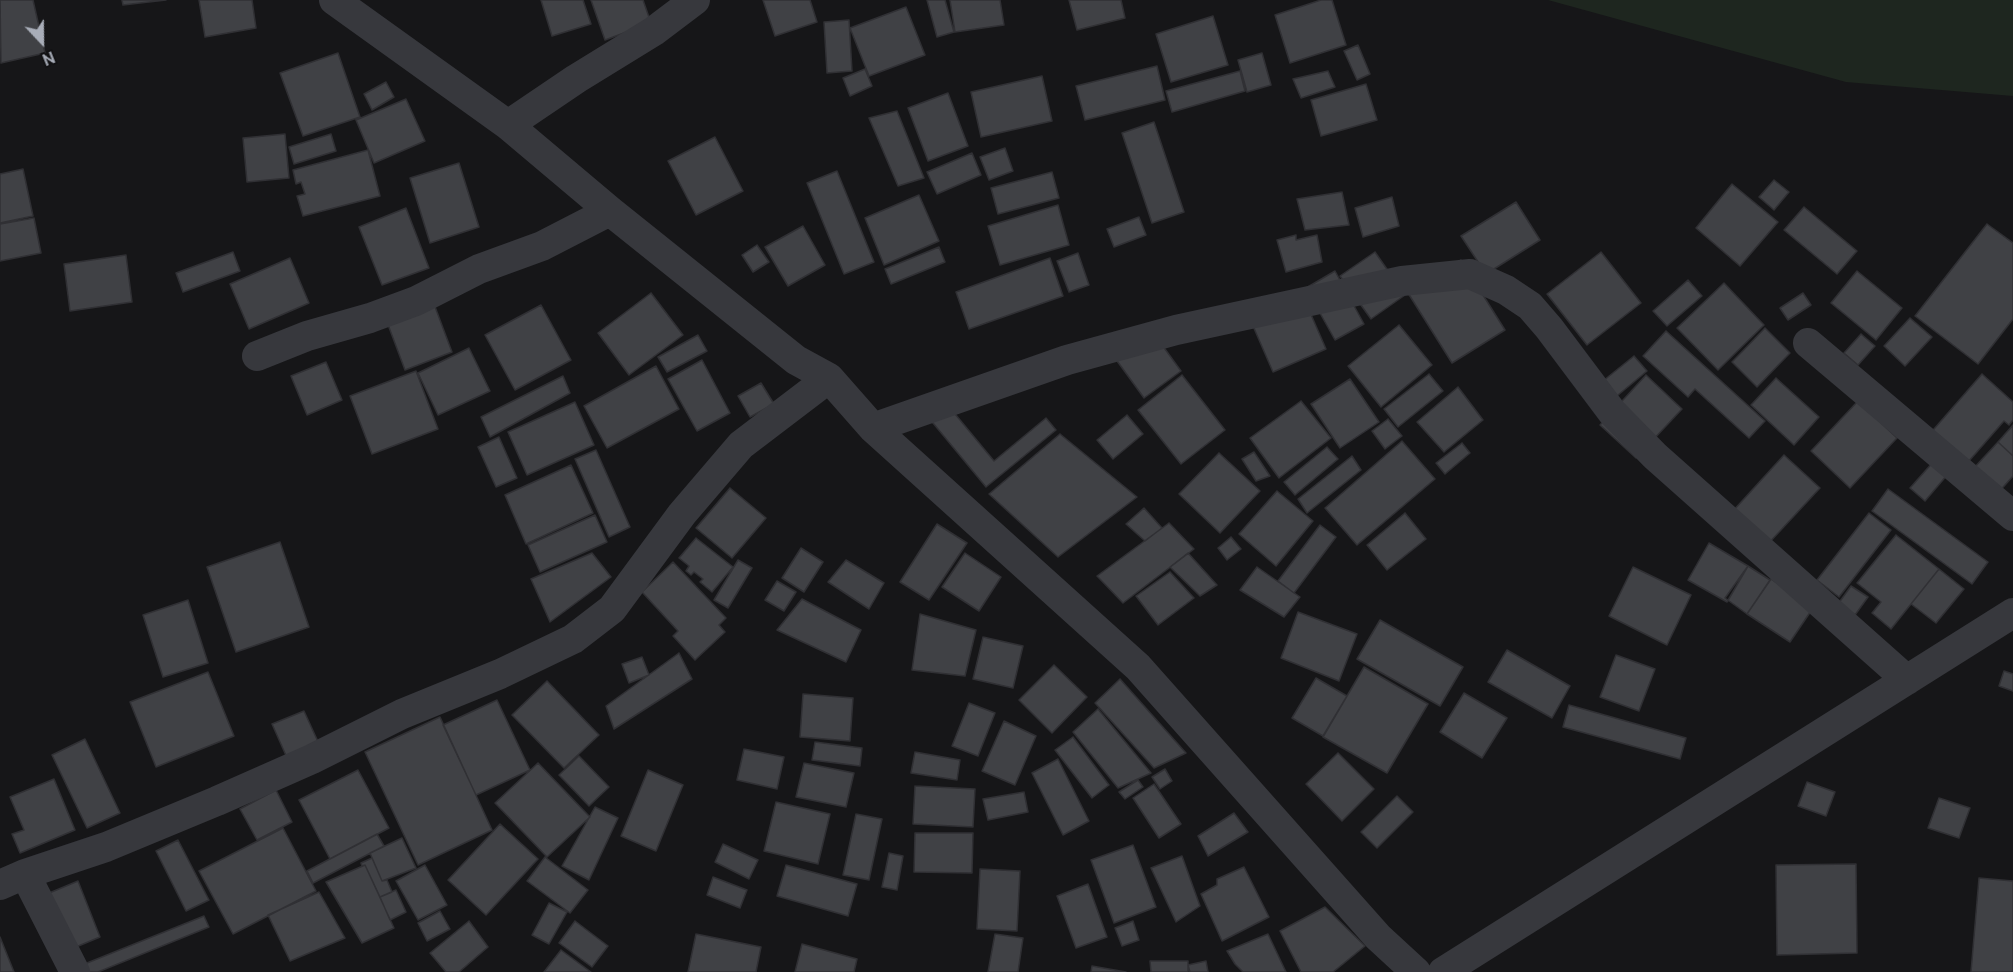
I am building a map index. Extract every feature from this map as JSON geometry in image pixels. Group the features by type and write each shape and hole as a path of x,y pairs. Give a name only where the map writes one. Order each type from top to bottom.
{"street":[{"path":"334,0 508,125 610,211 796,360 829,378 873,428 1138,667 1378,937 1416,972"},
{"path":"508,125 576,79 654,31 695,0"},
{"path":"257,356 307,336 370,318 416,301 479,269 542,246 610,211"},
{"path":"873,428 1067,360 1176,330 1402,281 1470,274 1506,290 1530,306 1612,412 1655,456 1907,681"},
{"path":"1808,344 2013,516"},
{"path":"75,972 12,879 106,847 217,801 312,759 402,714 500,674 573,639 612,609 682,514 741,445 829,378"},
{"path":"1443,972 2013,613"}],"shaded area":[{"path":"1548,0 2013,0 2013,96 1846,82"}],"building":[{"path":"0,0 33,0 45,53 1,63"},
{"path":"122,0 166,0 123,5"},
{"path":"199,0 252,0 256,28 205,37"},
{"path":"541,0 583,0 591,24 552,36"},
{"path":"591,0 643,0 651,23 605,40"},
{"path":"763,0 810,0 817,22 775,36"},
{"path":"927,0 945,0 954,32 937,37"},
{"path":"950,0 1000,0 1004,25 955,32"},
{"path":"1069,0 1121,0 1125,18 1077,30"},
{"path":"1321,0 1332,0 1346,45 1290,63 1275,15"},
{"path":"906,7 925,55 869,76 850,28"},
{"path":"1213,16 1228,65 1171,82 1156,34"},
{"path":"849,20 852,71 827,73 824,22"},
{"path":"1358,45 1370,74 1357,80 1344,51"},
{"path":"338,53 360,117 303,136 280,73"},
{"path":"1262,53 1271,85 1247,92 1238,60"},
{"path":"1157,66 1165,100 1085,120 1076,86"},
{"path":"865,69 872,86 850,96 843,78"},
{"path":"1240,71 1245,91 1172,112 1166,91"},
{"path":"1328,71 1335,87 1301,98 1293,79"},
{"path":"1042,76 1052,121 981,137 971,92"},
{"path":"386,82 394,97 372,110 364,94"},
{"path":"1366,84 1377,120 1321,136 1311,100"},
{"path":"948,93 968,146 928,161 908,108"},
{"path":"406,99 425,141 374,163 356,120"},
{"path":"897,111 924,178 898,186 869,118"},
{"path":"1154,122 1184,212 1152,223 1122,133"},
{"path":"285,134 289,178 247,182 243,138"},
{"path":"331,134 336,151 294,164 289,147"},
{"path":"715,137 743,191 696,215 668,161"},
{"path":"1005,148 1013,171 989,180 980,157"},
{"path":"368,150 380,196 303,216 297,196 305,194 301,182 296,184 293,170"},
{"path":"972,153 981,175 937,194 927,172"},
{"path":"459,163 479,227 430,243 410,178"},
{"path":"23,169 33,216 0,223 0,174"},
{"path":"837,171 874,262 844,274 807,183"},
{"path":"1052,172 1059,198 998,214 991,188"},
{"path":"1774,180 1789,192 1774,210 1759,197"},
{"path":"1732,184 1778,222 1740,266 1696,228"},
{"path":"1342,192 1349,225 1305,230 1297,199"},
{"path":"919,195 939,241 884,265 865,218"},
{"path":"1392,197 1399,226 1363,237 1355,208"},
{"path":"1516,202 1540,240 1486,274 1461,236"},
{"path":"1058,205 1069,245 1000,265 988,226"},
{"path":"1804,207 1857,251 1837,274 1784,230"},
{"path":"406,208 429,268 382,285 359,227"},
{"path":"1139,217 1146,235 1114,247 1107,229"},
{"path":"34,218 41,253 0,261 0,224"},
{"path":"1987,224 2013,243 2013,319 1978,364 1915,316"},
{"path":"803,226 825,265 788,286 765,247"},
{"path":"1296,235 1296,240 1317,235 1322,262 1286,272 1277,240"},
{"path":"757,245 769,262 753,272 742,255"},
{"path":"939,247 945,262 891,284 885,269"},
{"path":"233,252 240,271 183,292 176,273"},
{"path":"1375,252 1405,295 1371,319 1340,276"},
{"path":"1601,252 1641,303 1587,345 1547,294"},
{"path":"1078,253 1089,285 1069,292 1057,261"},
{"path":"126,255 132,302 70,311 64,264"},
{"path":"290,258 309,303 249,329 230,284"},
{"path":"1050,258 1063,296 969,329 956,292"},
{"path":"1461,260 1505,330 1452,363 1408,293"},
{"path":"1335,271 1364,324 1335,340 1306,288"},
{"path":"1857,271 1902,308 1876,340 1831,303"},
{"path":"1688,280 1702,296 1667,326 1653,311"},
{"path":"1724,283 1764,325 1718,370 1677,328"},
{"path":"651,293 683,335 629,375 598,333"},
{"path":"1803,293 1811,305 1788,320 1780,308"},
{"path":"1306,303 1326,349 1273,372 1253,326"},
{"path":"434,304 452,352 405,370 387,322"},
{"path":"541,305 571,360 515,390 485,335"},
{"path":"1910,318 1932,337 1905,366 1884,346"},
{"path":"1399,325 1432,365 1381,407 1348,366"},
{"path":"1149,327 1181,371 1144,398 1112,354"},
{"path":"1765,328 1790,353 1757,387 1732,362"},
{"path":"1666,331 1765,421 1749,438 1695,389 1688,397 1643,356"},
{"path":"1861,334 1875,346 1858,365 1844,353"},
{"path":"698,335 707,351 667,372 658,357"},
{"path":"469,348 490,391 438,415 418,373"},
{"path":"1634,356 1647,371 1606,405 1593,389"},
{"path":"702,360 730,413 697,431 668,379"},
{"path":"326,362 342,400 307,415 291,376"},
{"path":"656,366 679,409 607,448 584,406"},
{"path":"416,371 438,429 372,454 350,396"},
{"path":"1429,374 1443,391 1398,427 1384,409"},
{"path":"1982,374 2013,402 2013,420 2009,425 2004,421 1969,461 1927,437"},
{"path":"1182,375 1225,430 1181,464 1138,410"},
{"path":"1646,375 1682,409 1636,458 1600,425"},
{"path":"563,376 570,393 490,437 481,417"},
{"path":"1776,378 1819,417 1794,445 1751,405"},
{"path":"1350,379 1379,422 1340,448 1311,404"},
{"path":"761,383 774,404 750,417 738,396"},
{"path":"1458,387 1483,420 1444,452 1417,422"},
{"path":"1301,401 1331,438 1279,478 1250,438"},
{"path":"1858,401 1897,438 1850,488 1811,451"},
{"path":"575,402 594,445 527,475 508,432"},
{"path":"946,403 994,461 1046,418 1056,430 986,487 928,417"},
{"path":"1127,415 1143,434 1113,459 1097,440"},
{"path":"1388,419 1402,436 1385,449 1372,431"},
{"path":"2013,425 2013,456 1998,442"},
{"path":"1060,434 1137,497 1058,557 989,494"},
{"path":"499,437 517,478 496,487 478,447"},
{"path":"1402,441 1435,479 1357,545 1325,508"},
{"path":"1998,442 2013,456 2013,476 1997,494 1972,470"},
{"path":"1462,443 1470,453 1445,474 1436,463"},
{"path":"1327,447 1338,459 1295,495 1284,482"},
{"path":"596,450 630,527 609,537 575,459"},
{"path":"1254,452 1270,476 1256,481 1242,459"},
{"path":"1219,453 1260,491 1220,533 1179,494"},
{"path":"1784,455 1820,488 1767,545 1732,512"},
{"path":"1352,456 1361,470 1307,513 1298,499"},
{"path":"1934,461 1948,474 1925,501 1910,488"},
{"path":"571,465 593,513 526,544 505,495"},
{"path":"730,488 766,518 732,558 696,528"},
{"path":"1888,489 1988,562 1972,584 1872,511"},
{"path":"1277,491 1313,521 1276,566 1239,534"},
{"path":"1144,508 1162,528 1145,541 1126,524"},
{"path":"1405,513 1426,539 1387,570 1367,545"},
{"path":"1869,513 1891,530 1839,597 1817,580"},
{"path":"595,515 607,542 540,572 528,545"},
{"path":"1169,523 1194,549 1123,603 1097,576"},
{"path":"937,524 967,543 929,600 900,582"},
{"path":"1320,525 1336,537 1294,593 1278,581"},
{"path":"1896,535 1939,569 1891,629 1872,613 1881,602 1857,583"},
{"path":"1231,537 1241,549 1227,560 1218,548"},
{"path":"696,538 733,567 712,592 700,582 703,579 694,572 691,575 686,571 689,566 679,558"},
{"path":"280,542 309,627 236,652 207,567"},
{"path":"1709,543 1748,566 1727,602 1688,580"},
{"path":"801,548 823,562 804,592 782,578"},
{"path":"592,553 611,577 550,622 531,579"},
{"path":"965,553 1001,577 979,611 942,587"},
{"path":"1188,553 1217,585 1200,596 1170,567"},
{"path":"738,560 752,568 728,608 714,600"},
{"path":"846,560 884,583 869,609 828,582"},
{"path":"673,562 726,618 719,625 725,632 695,660 673,636 678,631 642,592"},
{"path":"1748,566 1770,580 1747,614 1725,598"},
{"path":"1257,567 1300,597 1284,617 1240,590"},
{"path":"1633,567 1691,595 1667,645 1609,616"},
{"path":"1939,569 1964,589 1936,623 1911,604"},
{"path":"1170,572 1194,598 1158,625 1136,596"},
{"path":"1771,579 1813,608 1790,642 1747,614"},
{"path":"777,581 796,592 784,611 765,600"},
{"path":"1851,586 1868,597 1855,615 1838,604"},
{"path":"802,599 861,630 846,662 777,630"},
{"path":"188,600 208,663 163,677 143,615"},
{"path":"1298,612 1357,634 1339,681 1281,658"},
{"path":"920,614 976,630 965,676 912,670"},
{"path":"1380,620 1463,667 1440,706 1357,659"},
{"path":"983,637 1023,646 1013,688 973,679"},
{"path":"1507,650 1570,686 1552,718 1488,682"},
{"path":"679,653 692,679 614,729 606,706"},
{"path":"1616,655 1655,669 1639,711 1600,697"},
{"path":"642,657 649,675 629,683 622,664"},
{"path":"1054,665 1087,697 1052,733 1019,700"},
{"path":"1364,667 1428,704 1387,773 1323,737"},
{"path":"2004,671 2013,674 2013,691 1999,686"},
{"path":"208,672 234,736 156,767 130,702"},
{"path":"1316,678 1347,696 1323,736 1292,718"},
{"path":"1120,679 1186,753 1154,768 1095,703"},
{"path":"547,681 599,735 564,768 512,715"},
{"path":"1464,693 1507,718 1482,758 1440,732"},
{"path":"803,694 853,698 850,741 800,737"},
{"path":"497,700 530,770 476,795 443,725"},
{"path":"969,703 995,713 978,756 952,746"},
{"path":"1569,705 1686,738 1680,759 1563,727"},
{"path":"1098,709 1151,773 1118,788 1073,732"},
{"path":"304,711 320,746 288,760 272,724"},
{"path":"440,717 492,830 418,865 365,752"},
{"path":"1004,721 1036,736 1015,785 982,771"},
{"path":"1073,737 1109,785 1092,798 1055,750"},
{"path":"85,739 120,813 87,828 52,755"},
{"path":"815,742 862,748 860,766 812,760"},
{"path":"744,749 784,757 777,789 737,780"},
{"path":"915,752 960,760 957,780 911,773"},
{"path":"1338,753 1374,789 1342,821 1306,784"},
{"path":"579,756 609,787 589,806 559,775"},
{"path":"1058,759 1089,821 1063,835 1032,773"},
{"path":"538,763 590,817 547,857 495,803"},
{"path":"804,763 854,773 846,807 796,797"},
{"path":"1165,769 1172,781 1160,789 1152,777"},
{"path":"358,770 389,828 330,859 299,800"},
{"path":"648,770 683,785 656,851 621,836"},
{"path":"54,779 75,830 20,853 12,834 24,830 10,797"},
{"path":"1138,780 1143,787 1125,799 1119,792"},
{"path":"1807,782 1835,792 1826,816 1798,806"},
{"path":"1154,784 1181,824 1159,838 1133,798"},
{"path":"915,786 975,789 973,827 913,824"},
{"path":"276,790 292,822 257,840 240,809"},
{"path":"1024,792 1028,812 988,820 983,799"},
{"path":"1397,796 1413,812 1377,848 1361,832"},
{"path":"1939,798 1970,808 1959,838 1928,828"},
{"path":"776,802 830,814 818,864 764,851"},
{"path":"595,807 618,818 589,880 562,866"},
{"path":"1234,813 1248,832 1208,856 1198,836"},
{"path":"856,814 882,819 869,880 843,875"},
{"path":"500,824 538,859 486,915 448,880"},
{"path":"283,828 316,891 233,934 199,871"},
{"path":"915,833 973,833 972,873 914,872"},
{"path":"377,834 384,846 313,883 307,871"},
{"path":"402,838 416,868 382,881 370,853"},
{"path":"178,840 209,900 186,911 156,851"},
{"path":"723,844 758,860 749,879 715,862"},
{"path":"1133,845 1156,907 1114,923 1091,860"},
{"path":"889,853 903,856 897,890 882,887"},
{"path":"1182,856 1200,906 1176,922 1151,868"},
{"path":"545,857 588,890 570,913 527,881"},
{"path":"372,858 382,881 387,880 392,892 380,897 365,865 362,866 361,863"},
{"path":"1856,864 1857,953 1777,955 1776,865"},
{"path":"365,865 394,928 362,943 326,882"},
{"path":"425,865 447,905 418,920 396,881"},
{"path":"786,865 857,884 848,916 777,896"},
{"path":"1244,867 1269,917 1222,941 1201,894 1217,885 1217,879"},
{"path":"980,869 1020,871 1017,931 977,929"},
{"path":"713,877 747,890 740,908 707,895"},
{"path":"1979,878 2013,881 2013,972 1971,972"},
{"path":"78,881 100,937 64,952 42,896"},
{"path":"1088,884 1107,937 1076,948 1057,896"},
{"path":"396,890 406,912 390,920 380,897"},
{"path":"319,892 345,938 290,961 268,915"},
{"path":"549,903 567,912 549,944 532,935"},
{"path":"1325,907 1365,946 1333,972 1301,972 1280,931"},
{"path":"440,911 450,929 427,941 418,923"},
{"path":"204,916 209,927 98,972 85,972 82,965"},
{"path":"469,921 488,947 459,972 446,972 430,953"},
{"path":"575,921 608,946 592,967 559,943"},
{"path":"1133,921 1139,940 1122,946 1115,928"},
{"path":"696,934 761,947 756,972 688,972"},
{"path":"995,934 1023,938 1018,972 988,972"},
{"path":"1268,934 1286,972 1243,972 1227,951"},
{"path":"0,937 14,972 0,972"},
{"path":"802,944 857,959 854,972 795,972"},
{"path":"561,950 591,972 544,972"},
{"path":"1150,961 1188,961 1188,972 1151,972"},
{"path":"1206,961 1208,972 1190,972 1188,965"},
{"path":"1092,966 1126,972 1091,972"}]}
